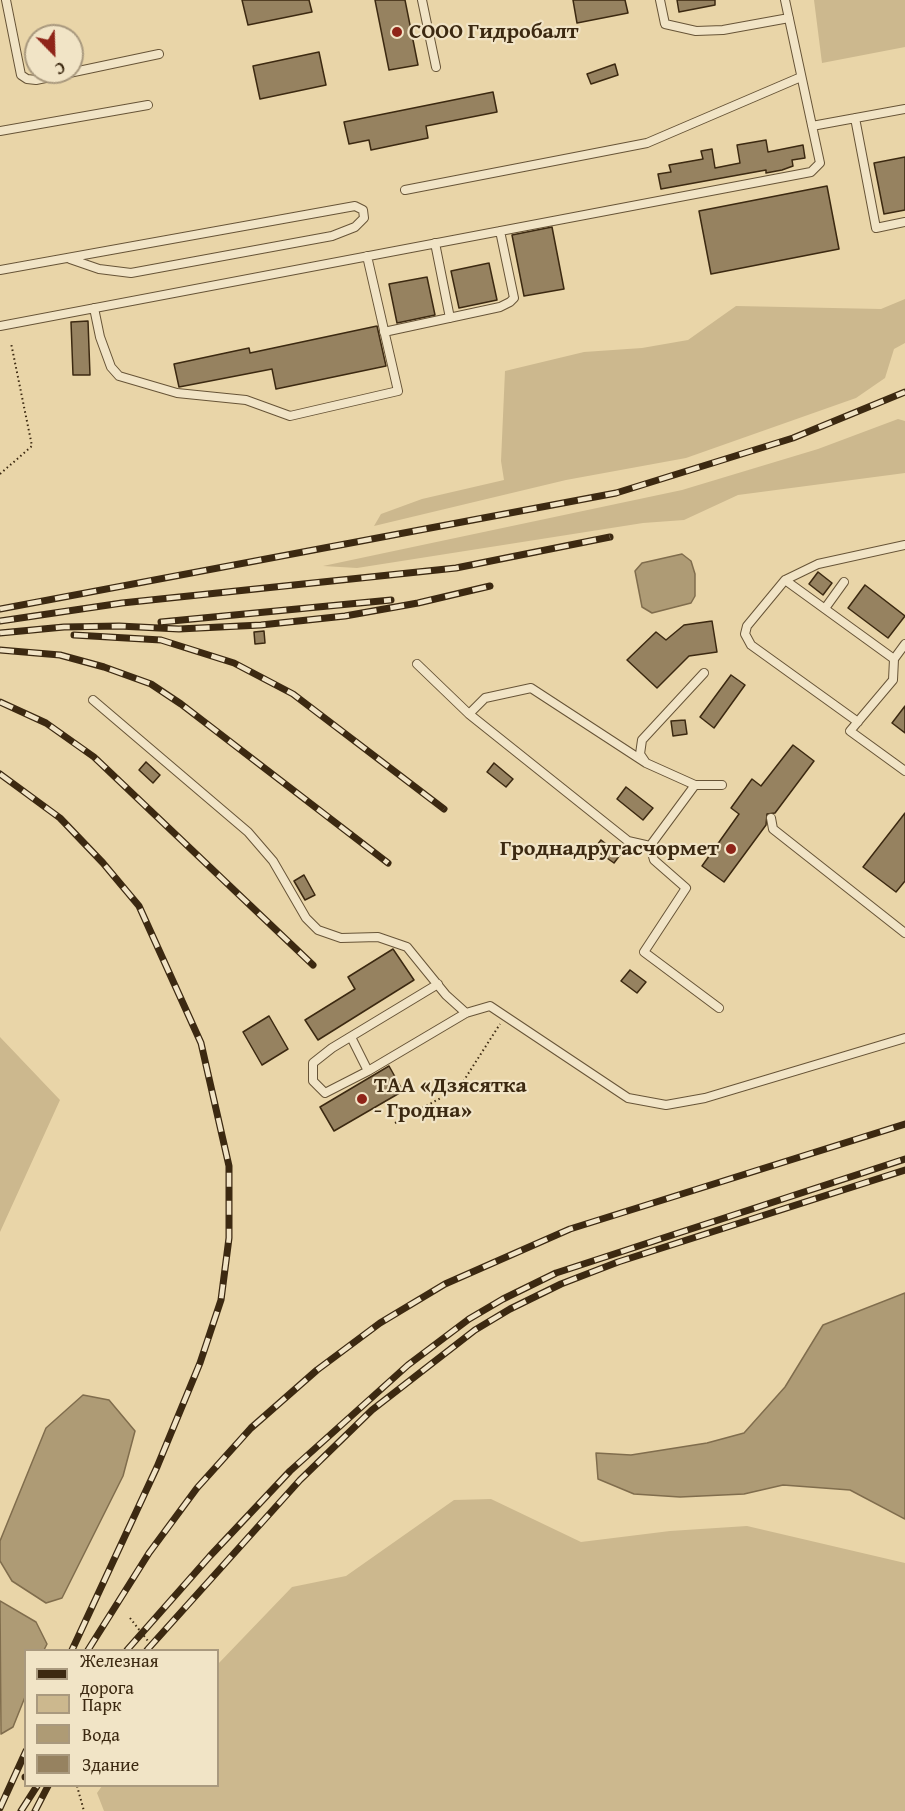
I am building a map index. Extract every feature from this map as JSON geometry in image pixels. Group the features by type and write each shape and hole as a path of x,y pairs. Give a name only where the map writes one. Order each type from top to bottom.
{"lane":[{"path":"6,0 21,75 27,79 36,80 159,54"},
{"path":"423,0 436,67"},
{"path":"660,0 665,24 696,31 723,30 789,18"},
{"path":"0,326 811,172 820,164 785,0"},
{"path":"405,190 647,143 801,77"},
{"path":"0,132 148,105"},
{"path":"812,126 905,109"},
{"path":"855,118 876,228 905,222"},
{"path":"0,270 356,206 363,210 364,218 355,227 332,236 131,273 99,269 70,259"},
{"path":"384,332 500,307 514,298 500,231"},
{"path":"435,243 450,318"},
{"path":"94,308 100,337 111,367 119,376 177,393 246,400 290,416 398,392 367,256"},
{"path":"858,722 751,645 745,634 747,626 785,580 818,564 905,545"},
{"path":"785,580 826,607 894,658"},
{"path":"826,607 844,582"},
{"path":"905,644 894,658 893,680 850,731 905,771"},
{"path":"417,664 469,714 628,841 651,846"},
{"path":"646,763 640,754 642,740 704,673"},
{"path":"469,714 485,698 531,688 646,763 695,785 722,785"},
{"path":"93,700 248,832 273,861 306,918 318,930 341,938 378,938 407,947 466,1013"},
{"path":"695,785 651,846 654,860 686,888 644,952 719,1008"},
{"path":"771,818 773,829 905,933"},
{"path":"438,984 313,1063 313,1081 325,1093 368,1071 466,1013 490,1006 628,1098 666,1105 705,1098 905,1038"},
{"path":"351,1037 368,1071"}],"path":[{"path":"0,474 32,446 11,343"},
{"path":"395,1123 459,1088 504,1016"},
{"path":"130,1618 154,1649"},
{"path":"78,1787 84,1811"}],"green space":[{"path":"814,0 905,0 905,47 822,63"},
{"path":"905,299 905,343 894,349 885,378 856,398 686,458 566,480 374,526 381,514 422,499 504,480 501,461 505,371 584,352 642,348 688,340 736,306 881,309"},
{"path":"898,419 905,421 905,473 738,495 684,520 643,523 357,568 323,566 682,490 818,449"},
{"path":"0,1037 60,1100 0,1232"},
{"path":"491,1499 581,1542 670,1531 747,1526 905,1563 905,1811 104,1811 97,1793 101,1787 219,1787 219,1663 292,1587 346,1576 454,1500"}],"water":[{"path":"682,554 691,561 695,574 695,596 691,603 652,613 642,607 635,571 642,563"},
{"path":"905,1293 905,1519 850,1490 783,1485 744,1494 680,1497 634,1494 598,1479 596,1453 631,1455 707,1443 744,1433 785,1387 823,1325"},
{"path":"83,1395 109,1400 135,1431 123,1476 62,1598 46,1603 12,1581 0,1561 0,1541 46,1428"},
{"path":"0,1601 36,1622 47,1644 44,1649 24,1649 24,1700 13,1727 1,1734"}],"building":[{"path":"242,0 309,0 312,12 248,25"},
{"name":"СООО Гидробалт","path":"375,0 405,0 418,65 389,70"},
{"path":"573,0 625,0 628,13 577,23"},
{"path":"677,0 715,0 715,5 679,12"},
{"path":"319,52 326,85 260,99 253,66"},
{"path":"615,64 618,75 591,84 587,74"},
{"path":"493,92 497,112 426,126 428,138 371,150 369,140 349,144 344,122"},
{"path":"766,140 768,152 803,145 805,158 792,160 793,166 782,170 766,173 766,170 661,189 658,174 671,172 669,165 703,159 701,151 712,149 715,168 740,163 737,145"},
{"path":"905,157 905,210 884,214 874,163"},
{"path":"827,186 839,249 711,274 699,211"},
{"path":"552,227 564,289 524,296 512,235"},
{"path":"489,263 497,300 459,308 451,271"},
{"path":"427,277 435,315 397,323 389,284"},
{"path":"88,321 90,375 73,375 71,322"},
{"path":"377,326 386,366 276,389 272,369 179,387 174,364 249,348 250,353"},
{"path":"818,572 832,583 823,595 809,584"},
{"path":"865,585 905,616 888,638 848,608"},
{"path":"712,621 717,652 689,656 657,688 627,660 656,632 666,640 684,625"},
{"path":"264,631 265,643 255,644 254,632"},
{"path":"731,675 745,685 714,728 700,717"},
{"path":"905,706 905,733 892,723"},
{"path":"685,720 687,734 673,736 671,721"},
{"path":"793,745 814,761 775,813 767,814 766,825 724,882 702,866 739,814 731,808 752,779 761,786"},
{"path":"146,762 160,775 153,783 139,770"},
{"path":"494,763 513,779 506,787 487,772"},
{"path":"626,787 653,808 643,820 617,799"},
{"path":"905,813 905,881 896,892 863,867"},
{"path":"601,840 620,855 614,863 594,849"},
{"path":"304,875 315,895 305,900 294,881"},
{"path":"393,949 414,980 318,1040 305,1020 355,989 348,977"},
{"path":"630,970 646,982 637,993 621,981"},
{"path":"269,1016 288,1049 262,1065 243,1032"},
{"name":"ТАА «Дзясятка - Гродна»","path":"389,1066 403,1091 334,1131 320,1107"}],"railway":[{"path":"0,609 616,493 793,438 905,392"},
{"path":"0,621 122,603 456,568 610,537"},
{"path":"0,633 64,627 119,626 179,629 261,625 345,616 418,603 490,586"},
{"path":"161,622 391,600"},
{"path":"74,635 161,640 234,663 293,694 444,809"},
{"path":"0,650 60,655 104,667 151,684 181,704 388,863"},
{"path":"0,702 46,723 94,757 313,965"},
{"path":"0,774 60,818 103,863 139,906 201,1043 229,1166 229,1238 221,1300 200,1363 157,1467 72,1649"},
{"path":"89,1649 149,1553 197,1488 251,1428 317,1370 380,1323 445,1284 570,1229 905,1124"},
{"path":"128,1649 210,1556 290,1471 408,1365 469,1319 556,1273 905,1159"},
{"path":"148,1649 300,1480 372,1410 475,1330 510,1309 561,1284 618,1262 905,1170"},
{"path":"0,1808 24,1755"},
{"path":"21,1811 36,1787"},
{"path":"35,1811 47,1787"}],"place":[{"name":"СООО Гидробалт","path":"397,32"},
{"name":"Гроднадругасчормет","path":"731,849"},
{"name":"ТАА «Дзясятка - Гродна»","path":"362,1099"}]}
